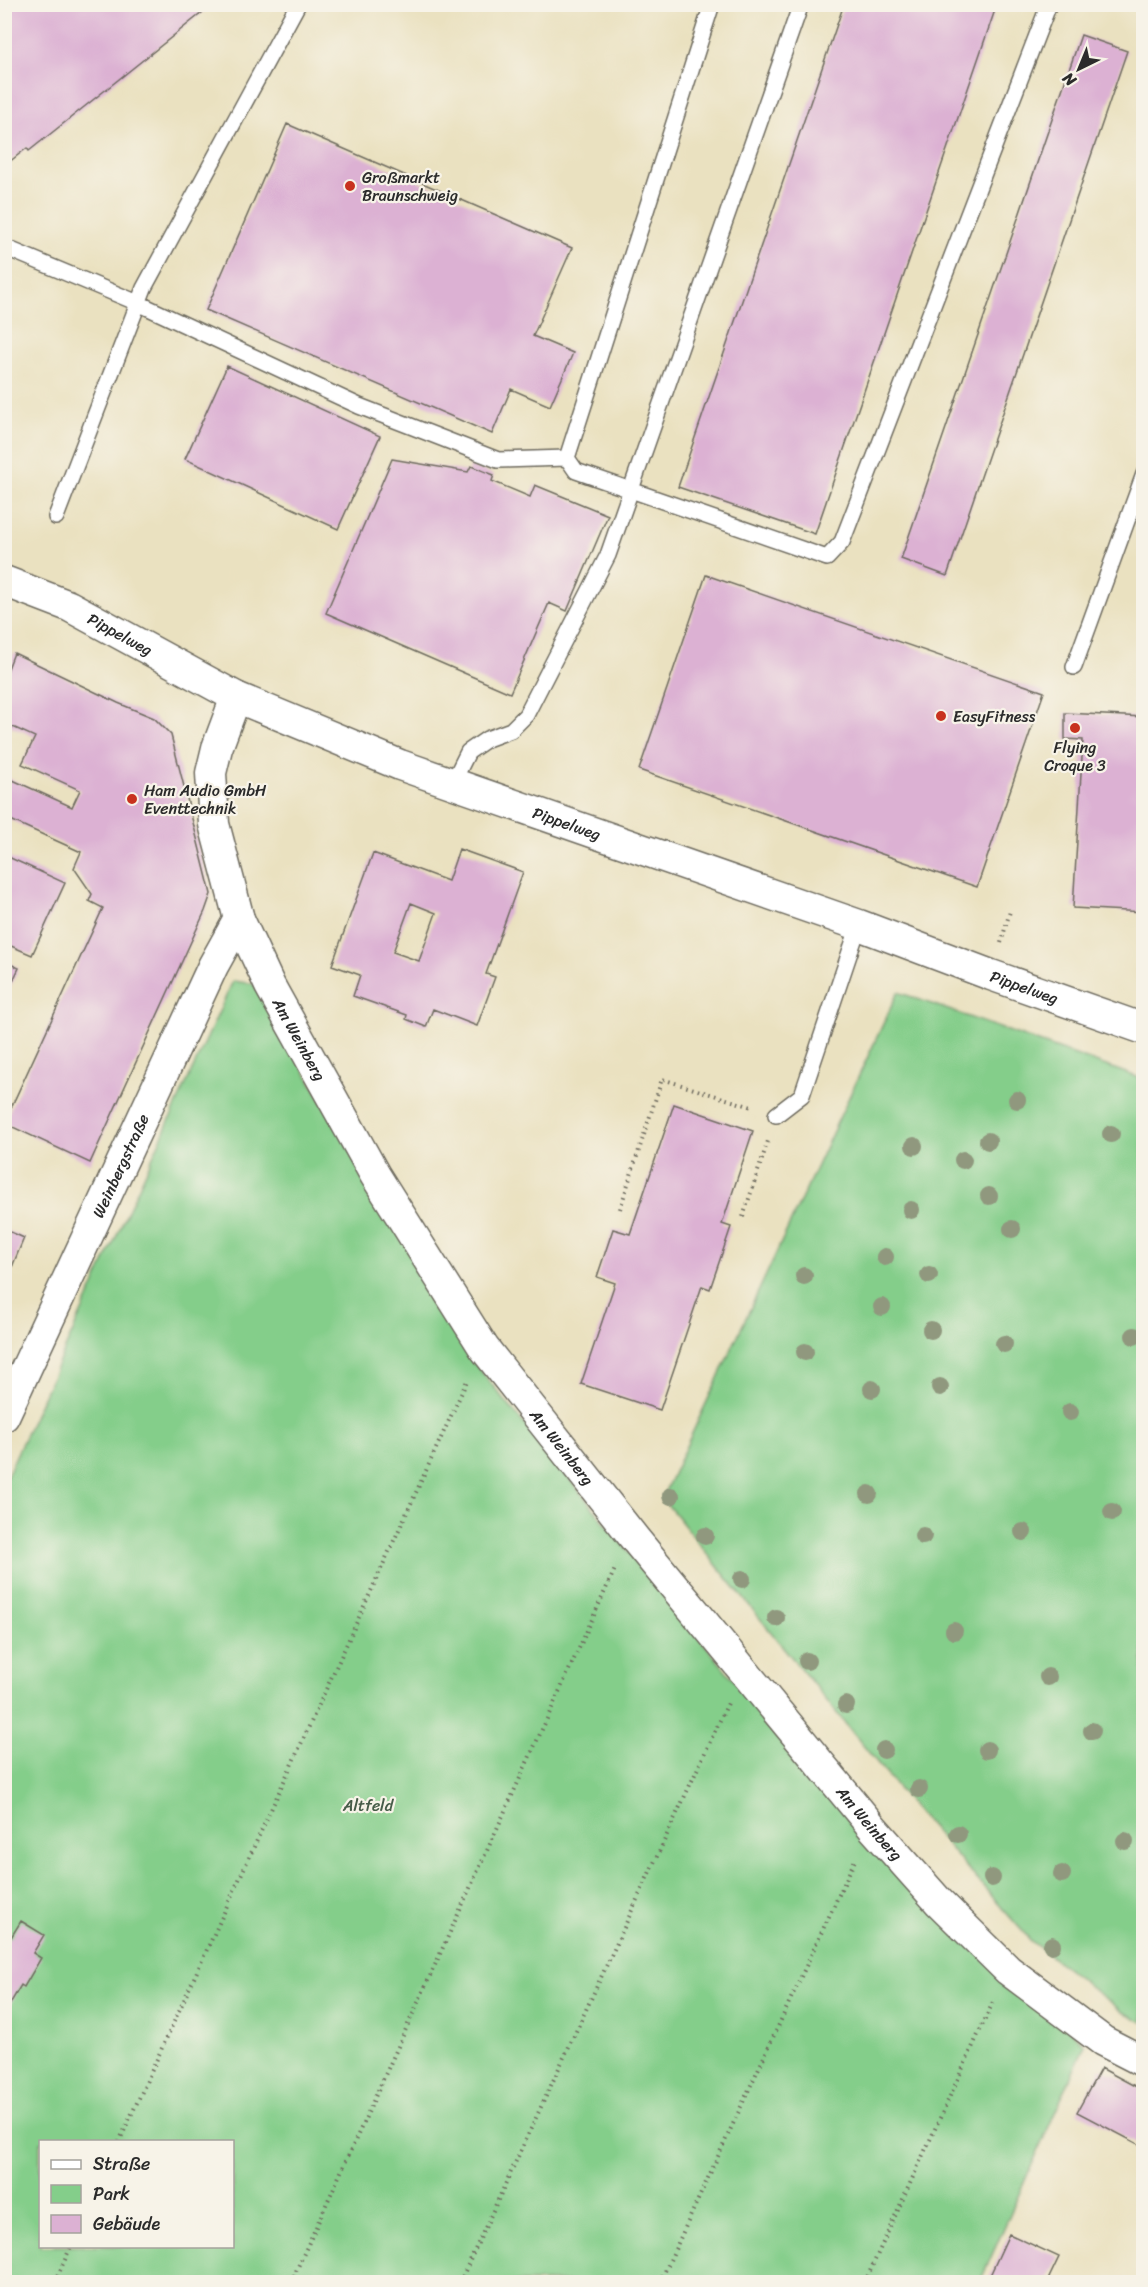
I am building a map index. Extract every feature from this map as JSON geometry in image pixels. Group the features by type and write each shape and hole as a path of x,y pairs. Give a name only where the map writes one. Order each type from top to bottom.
{"street":[{"name":"Pippelweg","path":"4,581 69,606 236,697 400,765 859,925 1143,1029"},
{"name":"Am Weinberg","path":"236,697 217,748 211,773 214,824 239,919 270,986 375,1175 484,1348 635,1539 873,1828 1006,1975 1103,2041 1143,2062"},
{"name":"Weinbergstraße","path":"4,1416 213,966 239,919"}],"lane":[{"path":"56,517 138,303 161,254 298,4"},
{"path":"567,458 712,4"},
{"path":"452,784 468,752 487,739 511,730 526,715 608,555 801,4"},
{"path":"567,458 576,471 631,492 827,558 842,542 1049,4"},
{"path":"4,247 138,303 358,406 498,460 567,458"},
{"path":"1074,667 1143,474"},
{"path":"776,1115 802,1095 859,925"}],"path":[{"path":"620,1209 662,1079 776,1115 743,1217"},
{"path":"120,2140 470,1374"},
{"path":"291,2283 615,1568"},
{"path":"460,2283 731,1696"},
{"path":"660,2283 856,1859"},
{"path":"865,2283 1006,1975"},
{"path":"55,2283 71,2248"}],"green space":[{"name":"Altfeld","path":"233,981 254,984 475,1364 801,1762 1085,2045 980,2282 5,2282 5,1480"},
{"path":"898,992 1143,1079 1143,2022 1123,2012 1031,1941 905,1797 662,1498"}],"building":[{"path":"4,4 213,4 29,151 27,148 4,166"},
{"path":"844,4 980,4 995,10 815,534 678,487"},
{"path":"1081,35 1127,51 947,576 901,559"},
{"path":"287,124 572,248 533,336 573,353 550,406 511,389 492,434 206,310"},
{"path":"227,366 380,436 338,529 185,459"},
{"path":"392,459 468,472 471,466 494,475 492,481 530,497 535,485 608,515 567,611 549,603 510,693 326,613"},
{"path":"706,575 1044,692 977,887 639,770"},
{"path":"14,653 154,718 171,735 211,894 90,1163 4,1123 103,908 89,901 92,894 74,868 81,852 4,817 4,776 72,807 80,790 22,764 35,737 4,723 4,679"},
{"path":"1065,713 1144,717 1144,912 1073,908 1083,740 1065,739"},
{"path":"459,849 523,872 486,974 495,977 477,1026 433,1009 426,1027 406,1019 407,1015 353,996 360,975 332,965 373,853 448,881","holes":["411,903 436,913 419,961 393,952"]},
{"path":"4,855 65,883 32,955 4,943"},
{"path":"4,961 19,968 7,993 4,991"},
{"path":"674,1104 753,1131 722,1224 731,1227 710,1289 702,1286 660,1410 581,1384 615,1283 597,1277 613,1229 630,1234"},
{"path":"4,1229 24,1238 5,1284 4,1284"},
{"path":"21,1921 44,1935 33,1953 41,1958 24,1987 21,1985 10,2004 4,2000 4,1938 5,1936 10,1939"},
{"path":"1101,2068 1144,2091 1144,2139 1140,2145 1077,2112"},
{"path":"1009,2234 1059,2257 1047,2282 987,2282"}],"place":[{"name":"Großmarkt Braunschweig","path":"350,186"},
{"name":"EasyFitness","path":"941,716"},
{"name":"Flying Croque 3","path":"1075,728"},
{"name":"Ham Audio GmbH Eventtechnik","path":"132,799"}]}
